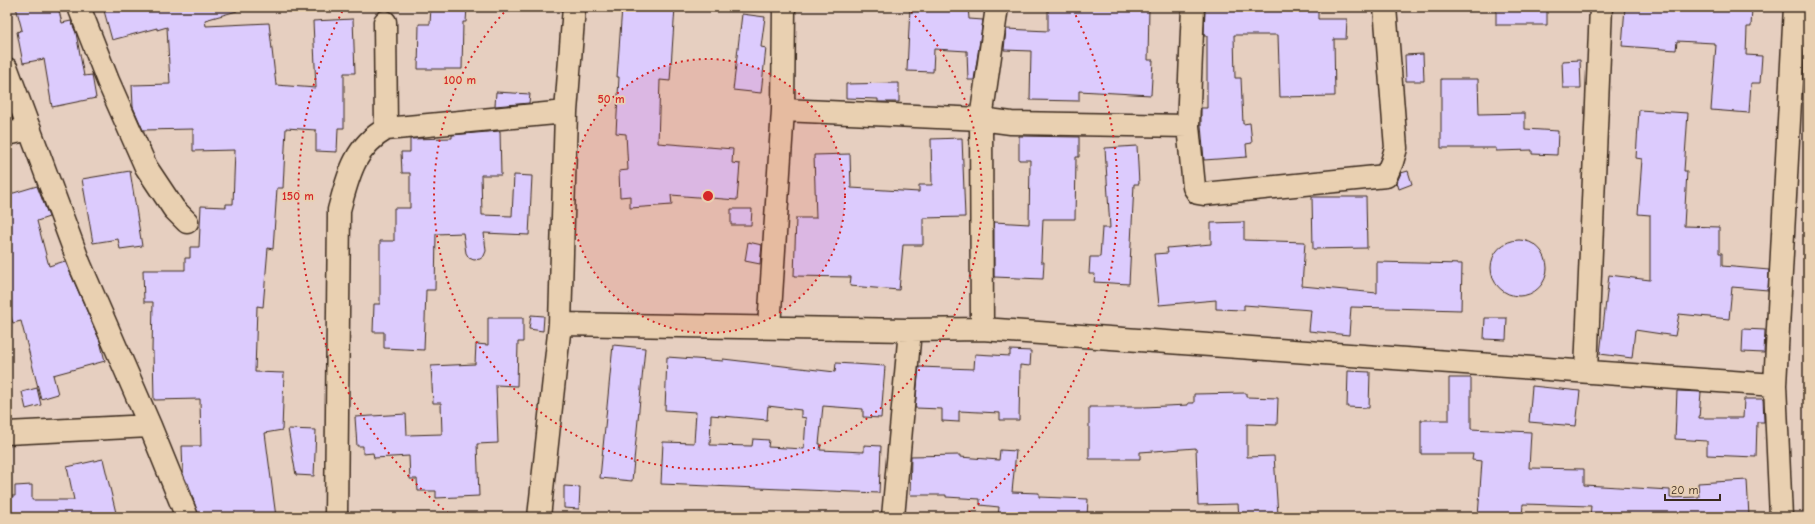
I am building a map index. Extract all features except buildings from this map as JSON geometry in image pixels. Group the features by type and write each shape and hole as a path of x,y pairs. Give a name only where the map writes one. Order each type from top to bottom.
{"street":[{"path":"79,7 108,81 146,166 174,209 187,222"},
{"path":"539,517 560,324 566,112 574,7"},
{"path":"769,327 783,110 784,7"},
{"path":"982,329 981,119 997,7"},
{"path":"1193,7 1188,126 1194,187 1198,193 1204,194 1386,176 1396,148 1385,7"},
{"path":"1586,371 1601,7"},
{"path":"1781,517 1775,386 1795,7"},
{"path":"385,22 386,129"},
{"path":"7,69 80,265 188,517"},
{"path":"783,110 981,119 1011,123 1188,126"},
{"path":"336,517 339,210 353,166 364,146 376,134 386,129 566,112"},
{"path":"7,134 30,128"},
{"path":"560,324 910,330 982,329 1586,371 1775,386"},
{"path":"893,517 910,330"},
{"path":"7,433 150,426"}]}
